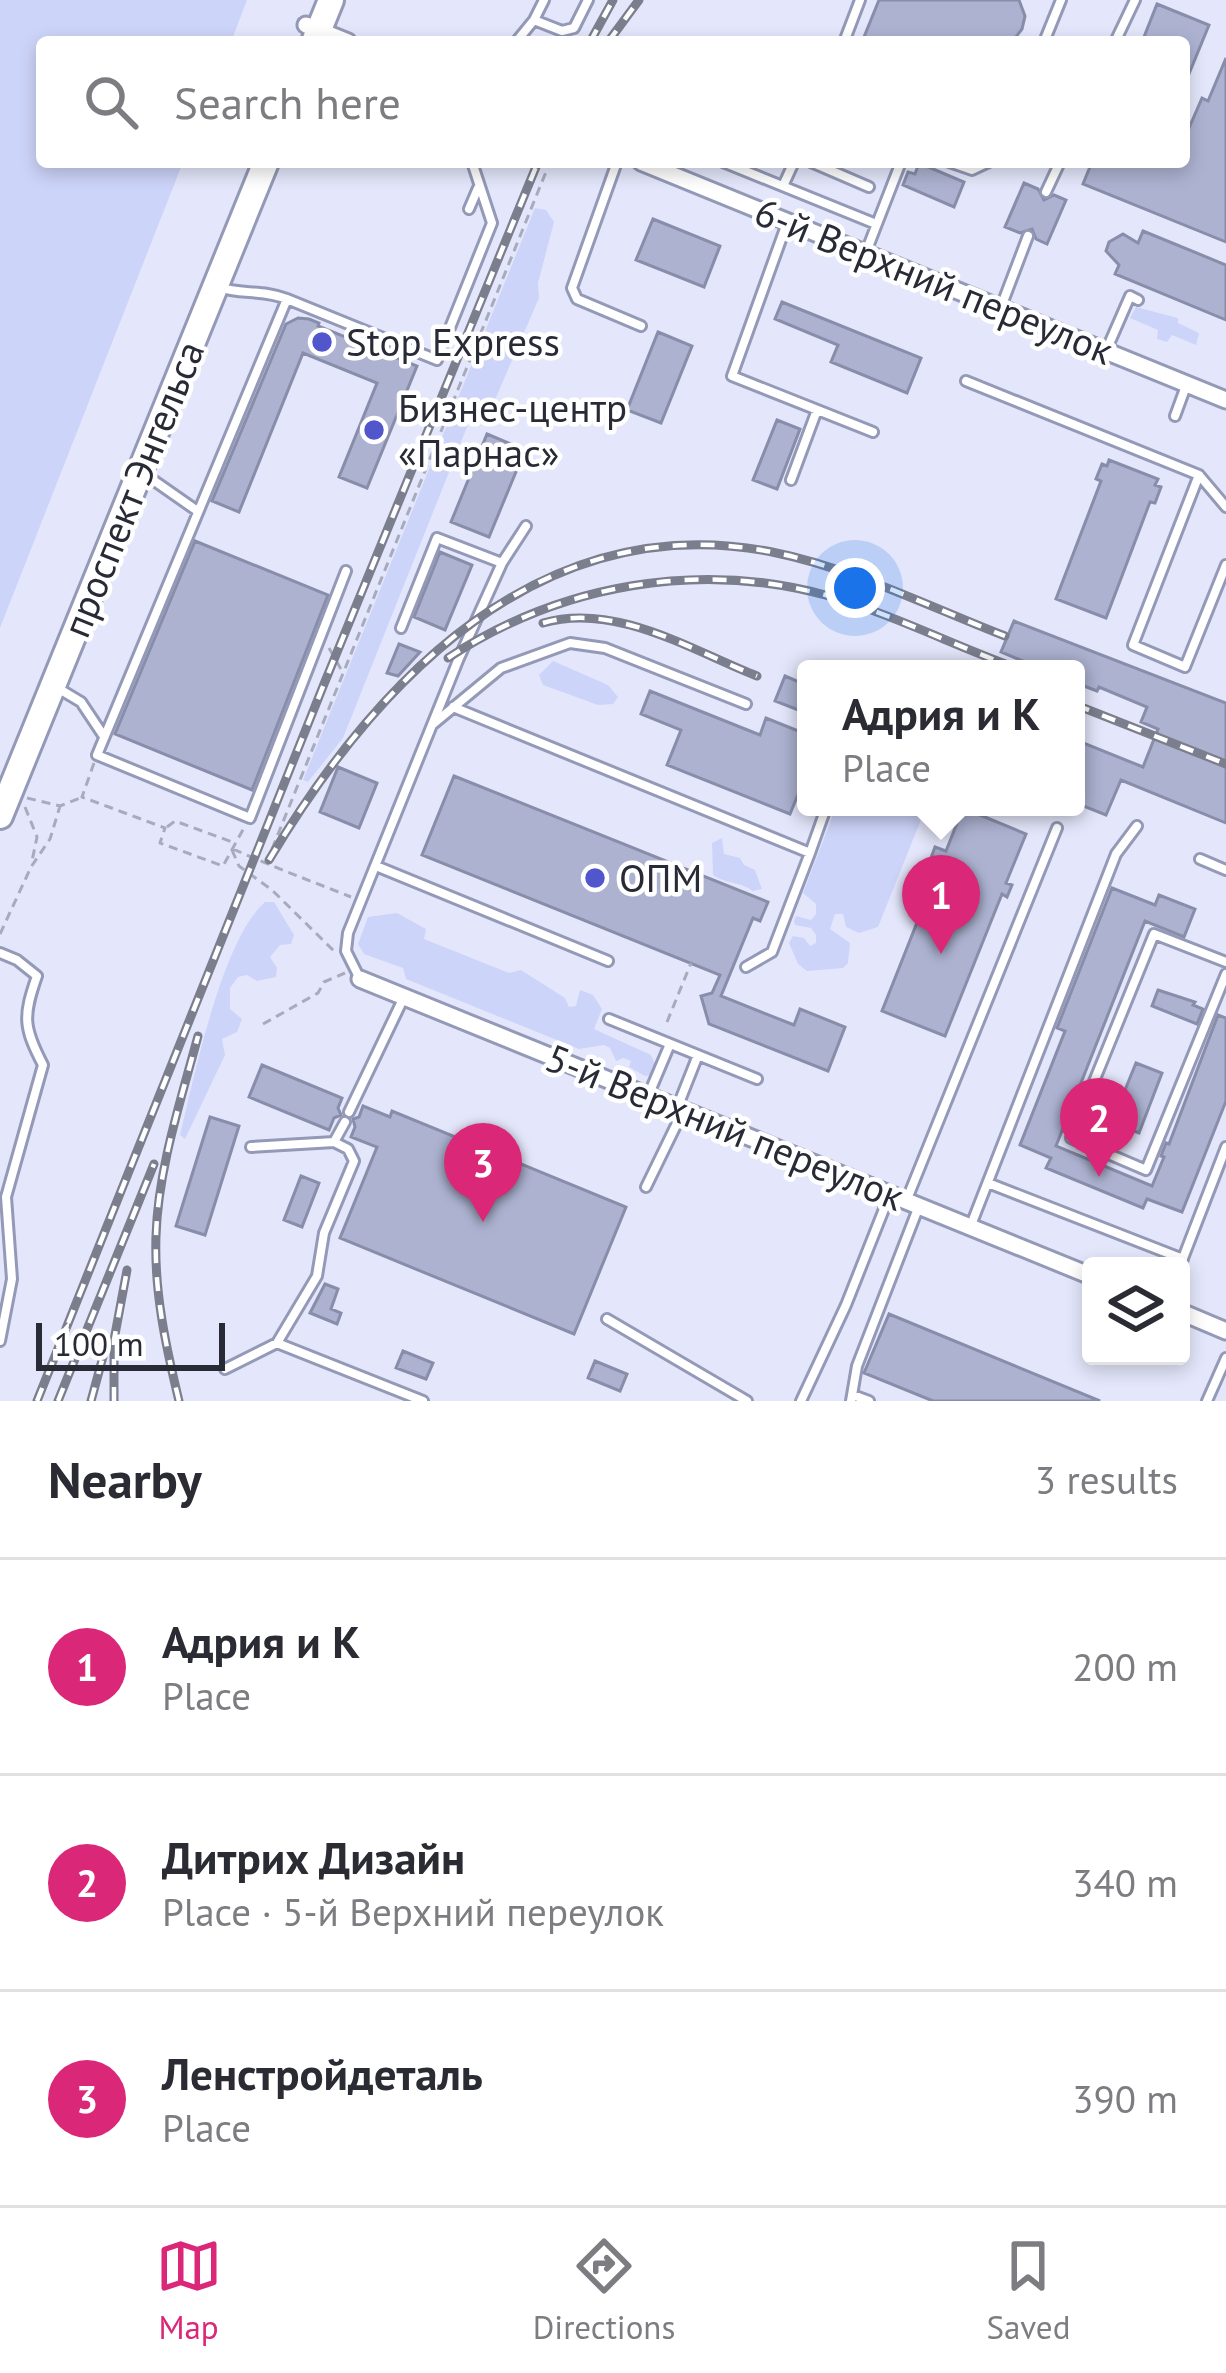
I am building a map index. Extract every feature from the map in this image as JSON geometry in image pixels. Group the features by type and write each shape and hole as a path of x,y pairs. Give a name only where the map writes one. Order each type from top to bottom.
{"main road":[{"path":"310,35 316,0"},
{"path":"310,35 332,0"},
{"name":"проспект Энгельса","path":"0,779 248,168"},
{"name":"проспект Энгельса","path":"0,816 264,168"}],"street":[{"name":"6-й Верхний переулок","path":"656,168 1226,400"},
{"name":"5-й Верхний переулок","path":"354,970 404,997 1082,1272"},
{"path":"1190,1316 1226,1330"}],"lane":[{"path":"521,36 544,0"},
{"path":"534,20 569,31 579,23 588,0"},
{"path":"846,36 860,0"},
{"path":"1046,36 1060,0"},
{"path":"1118,36 1135,0"},
{"path":"216,285 228,291 254,289 287,298 437,360 493,223 473,168"},
{"path":"615,168 572,288 577,299 641,326"},
{"path":"738,168 876,224"},
{"path":"783,186 791,168"},
{"path":"825,168 869,187"},
{"path":"865,253 899,168"},
{"path":"1046,192 1057,168"},
{"path":"469,209 478,187"},
{"path":"788,222 732,376 873,432"},
{"path":"1000,308 1028,236"},
{"path":"1106,351 1120,330 1130,296 1138,300"},
{"path":"287,298 97,755 250,818 346,571"},
{"path":"966,381 1199,475 1226,507"},
{"path":"1175,416 1186,384"},
{"path":"791,480 818,410"},
{"path":"140,472 196,510"},
{"path":"1199,475 1133,645 1185,667 1226,565"},
{"path":"354,970 346,941 361,902 502,563 526,526"},
{"path":"401,628 436,538 502,563"},
{"path":"431,726 500,668 570,643 605,648 746,704"},
{"path":"53,686 81,702 104,736"},
{"path":"453,707 810,853"},
{"path":"746,967 772,952 823,816"},
{"path":"970,1227 1116,854 1137,826"},
{"path":"869,1401 852,1398 857,1366 913,1203 1057,828"},
{"path":"1200,860 1226,870"},
{"path":"376,866 608,961"},
{"path":"354,880 368,885"},
{"path":"1226,962 1154,934 1071,1138 1146,1170 1226,974"},
{"path":"0,952 38,976 28,1001 25,1031 43,1065 6,1197 12,1279 0,1340"},
{"path":"334,1142 404,997"},
{"path":"609,1019 758,1079"},
{"path":"648,1096 670,1044"},
{"path":"646,1187 698,1055"},
{"path":"225,1369 277,1343 317,1276 324,1233 354,1161 348,1149 334,1142 250,1147"},
{"path":"1183,1257 1226,1147"},
{"path":"988,1184 1166,1257"},
{"path":"801,1401 890,1194"},
{"path":"607,1319 748,1401"},
{"path":"277,1343 423,1401"},
{"path":"1208,1401 1226,1358"}],"path":[{"path":"272,849 548,168"},
{"path":"319,641 326,644 344,673"},
{"path":"82,797 97,755"},
{"path":"31,867 37,837 20,795 60,806 82,797 165,828"},
{"path":"0,934 31,867 50,839 60,806"},
{"path":"250,818 233,846 223,866 160,843 165,828 175,821 233,846 281,872 319,881 361,902"},
{"path":"233,846 239,866 272,890 354,970 324,982 318,992 263,1024"},
{"path":"668,1022 691,963"}],"shaded area":[{"path":"0,0 247,0 233,36 36,36 36,168 181,168 0,628"},
{"path":"535,208 546,210 554,222 538,283 539,298 488,416 469,422 343,738 308,782 303,780"},
{"path":"1136,307 1178,318 1178,323 1199,333 1196,345 1172,335 1167,342 1157,339 1158,330 1130,318"},
{"path":"553,661 608,685 618,697 613,704 598,705 543,685 539,675"},
{"path":"833,816 922,816 878,927 859,933 846,927 843,914 835,914 830,929 850,943 843,968 807,971 798,964 789,943 793,936 804,938 810,946 816,943 811,928 795,925 796,916 811,920 816,914 816,904 803,893"},
{"path":"722,838 724,854 740,858 755,870 762,889 753,891 713,875 712,843"},
{"path":"265,902 274,902 294,935 291,944 280,945 270,957 276,977 257,981 247,975 238,977 230,988 230,1009 242,1019 237,1032 222,1039 225,1055 185,1139 180,1135 223,977 250,921"},
{"path":"397,913 426,929 424,939 509,973 521,970 565,998 569,1007 576,1006 580,990 593,995 602,1009 594,1029 651,1055 652,1075 629,1067 631,1061 616,1061 604,1045 579,1049 406,979 403,968 364,954 358,944 368,917"}],"building":[{"path":"879,0 1019,0 1025,16 1017,36 864,36"},
{"path":"1157,4 1209,25 1190,71 1190,36 1144,36"},
{"path":"1226,58 1226,242 1083,184 1090,168 1190,168 1190,126 1202,98 1208,101"},
{"path":"917,168 931,168 964,182 954,207 903,185 908,172 915,174"},
{"path":"1024,183 1038,189 1044,200 1054,195 1066,200 1047,244 1036,239 1032,229 1020,233 1005,227"},
{"path":"653,219 720,246 704,287 636,260"},
{"path":"1143,231 1226,265 1226,320 1115,274 1119,265 1106,251 1109,242 1123,234 1138,243"},
{"path":"782,302 921,358 907,393 831,362 838,345 775,319"},
{"name":"Бизнес-центр «Парнас»","path":"298,318 417,366 367,488 339,477 377,383 303,353 239,512 212,501 286,324"},
{"path":"658,332 692,346 661,423 627,410"},
{"path":"777,420 800,429 777,489 753,480"},
{"path":"487,434 525,450 489,537 451,522"},
{"path":"1109,460 1158,479 1155,485 1161,487 1155,503 1150,502 1106,618 1056,599 1101,481 1096,479"},
{"path":"195,541 328,595 252,790 115,734"},
{"path":"440,552 472,565 445,630 414,617"},
{"path":"1014,621 1226,703 1226,823 1121,780 1106,815 1085,807 1085,744 1143,767 1158,729 1141,722 1147,707 1099,687 1097,691 1085,686 1085,660 1020,660 1001,652"},
{"path":"399,644 420,652 398,676 387,673"},
{"path":"785,676 797,681 797,710 775,701"},
{"path":"650,691 760,735 766,718 797,730 797,797 790,814 667,765 681,730 641,714"},
{"path":"338,767 377,783 359,828 320,812"},
{"name":"ОПМ","path":"454,776 768,902 760,921 753,918 721,996 794,1025 800,1009 845,1027 828,1071 709,1024 701,996 712,993 720,975 422,855"},
{"path":"960,816 982,816 1026,834 1006,883 1012,885 1007,897 1002,894 945,1036 882,1011 941,862 931,858 935,847 946,851"},
{"path":"1112,888 1155,905 1159,895 1195,909 1184,937 1145,921 1056,1146 1152,1186 1218,1015 1226,1018 1226,1101 1182,1212 1147,1199 1143,1208 1046,1168 1051,1158 1020,1145 1065,1031 1057,1028"},
{"path":"1158,990 1195,1002 1203,1009 1197,1024 1152,1006"},
{"path":"1136,1063 1162,1073 1139,1133 1112,1122"},
{"path":"262,1065 342,1098 341,1115 329,1130 249,1097"},
{"path":"363,1106 390,1117 392,1111 626,1207 574,1334 340,1238 377,1147 351,1137 353,1119"},
{"path":"210,1117 239,1126 205,1235 176,1226"},
{"path":"301,1176 319,1183 302,1227 284,1220"},
{"path":"325,1284 338,1289 331,1309 341,1313 337,1324 310,1313"},
{"path":"889,1314 1100,1401 933,1401 864,1373"},
{"path":"403,1351 433,1363 426,1379 396,1368"},
{"path":"595,1361 627,1374 620,1391 588,1378"}],"railway":[{"path":"593,36 613,0"},
{"path":"612,36 639,0"},
{"path":"37,1401 536,168"},
{"path":"269,860 361,729 415,671 474,621 540,582 611,556 688,545 772,552 861,578 1005,636"},
{"path":"448,658 537,612 584,596 681,580 731,580 829,596 997,660"},
{"path":"543,623 570,618 625,624 757,676"},
{"path":"1085,709 1226,764"},
{"path":"179,1401 159,1299 156,1236 166,1160 198,1036"},
{"path":"58,1401 154,1164"},
{"path":"114,1401 114,1340 127,1270"},
{"path":"91,1401 104,1353"}],"place":[{"name":"Stop Express","path":"322,342"},
{"name":"Бизнес-центр «Парнас»","path":"374,430"},
{"name":"ОПМ","path":"595,878"},
{"name":"Адрия и К","path":"941,954"},
{"name":"Дитрих Дизайн","path":"1099,1177"},
{"name":"Ленстройдеталь","path":"483,1222"}]}
